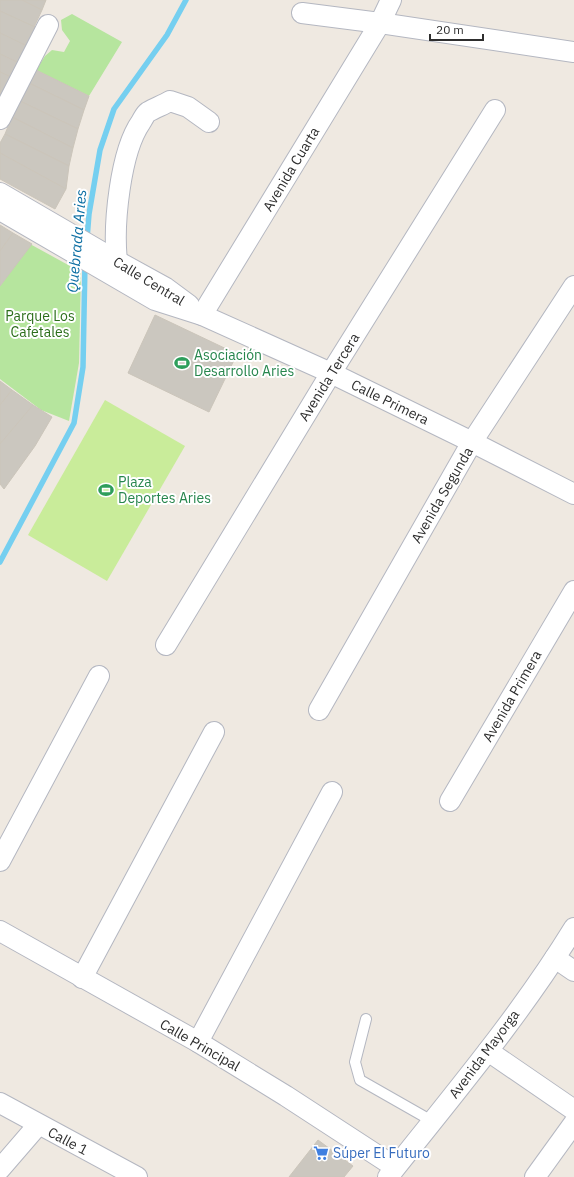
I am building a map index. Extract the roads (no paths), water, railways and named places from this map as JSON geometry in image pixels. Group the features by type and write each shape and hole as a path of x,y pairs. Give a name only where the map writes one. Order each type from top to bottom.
{"street":[{"name":"Avenida Cuarta","path":"202,315 380,23 391,0"},
{"path":"302,13 574,52"},
{"path":"0,119 48,24"},
{"path":"117,261 117,212 123,170 136,130 148,113 170,101 188,107 209,122"},
{"name":"Avenida Tercera","path":"166,645 331,373 495,110"},
{"name":"Calle Central","path":"0,193 71,243"},
{"name":"Calle Central","path":"0,210 71,243 97,258 155,300 202,315"},
{"name":"Calle Central","path":"97,258 117,261 166,288 202,315"},
{"name":"Avenida Segunda","path":"320,710 472,442 574,286"},
{"name":"Calle Primera","path":"202,315 331,373 574,494"},
{"name":"Avenida Primera","path":"450,801 574,591"},
{"path":"0,861 100,676"},
{"path":"82,978 214,732"},
{"path":"198,1042 332,792"},
{"name":"Avenida Mayorga","path":"392,1172 488,1051 555,958 574,928"},
{"name":"Calle Principal","path":"0,932 198,1042 286,1096 392,1172"},
{"path":"555,958 574,971"},
{"path":"488,1051 574,1110"},
{"name":"Calle 1","path":"0,1103 38,1125 137,1177"},
{"path":"535,1177 574,1123"},
{"path":"0,1169 38,1125"}],"lane":[{"path":"366,1019 355,1062 360,1080 432,1121"}],"waterway":[{"name":"Quebrada Aries","path":"87,239 89,214 100,150 114,109 167,35 186,0"},
{"name":"Quebrada Aries","path":"0,562 74,423 83,367 85,263"}],"place":[{"name":"Asociación Desarrollo Aries","path":"182,363"},
{"name":"Plaza Deportes Aries","path":"106,490"},
{"name":"Súper El Futuro","path":"321,1153"}],"park label":[{"name":"Parque Los Cafetales","path":"40,324"}]}
